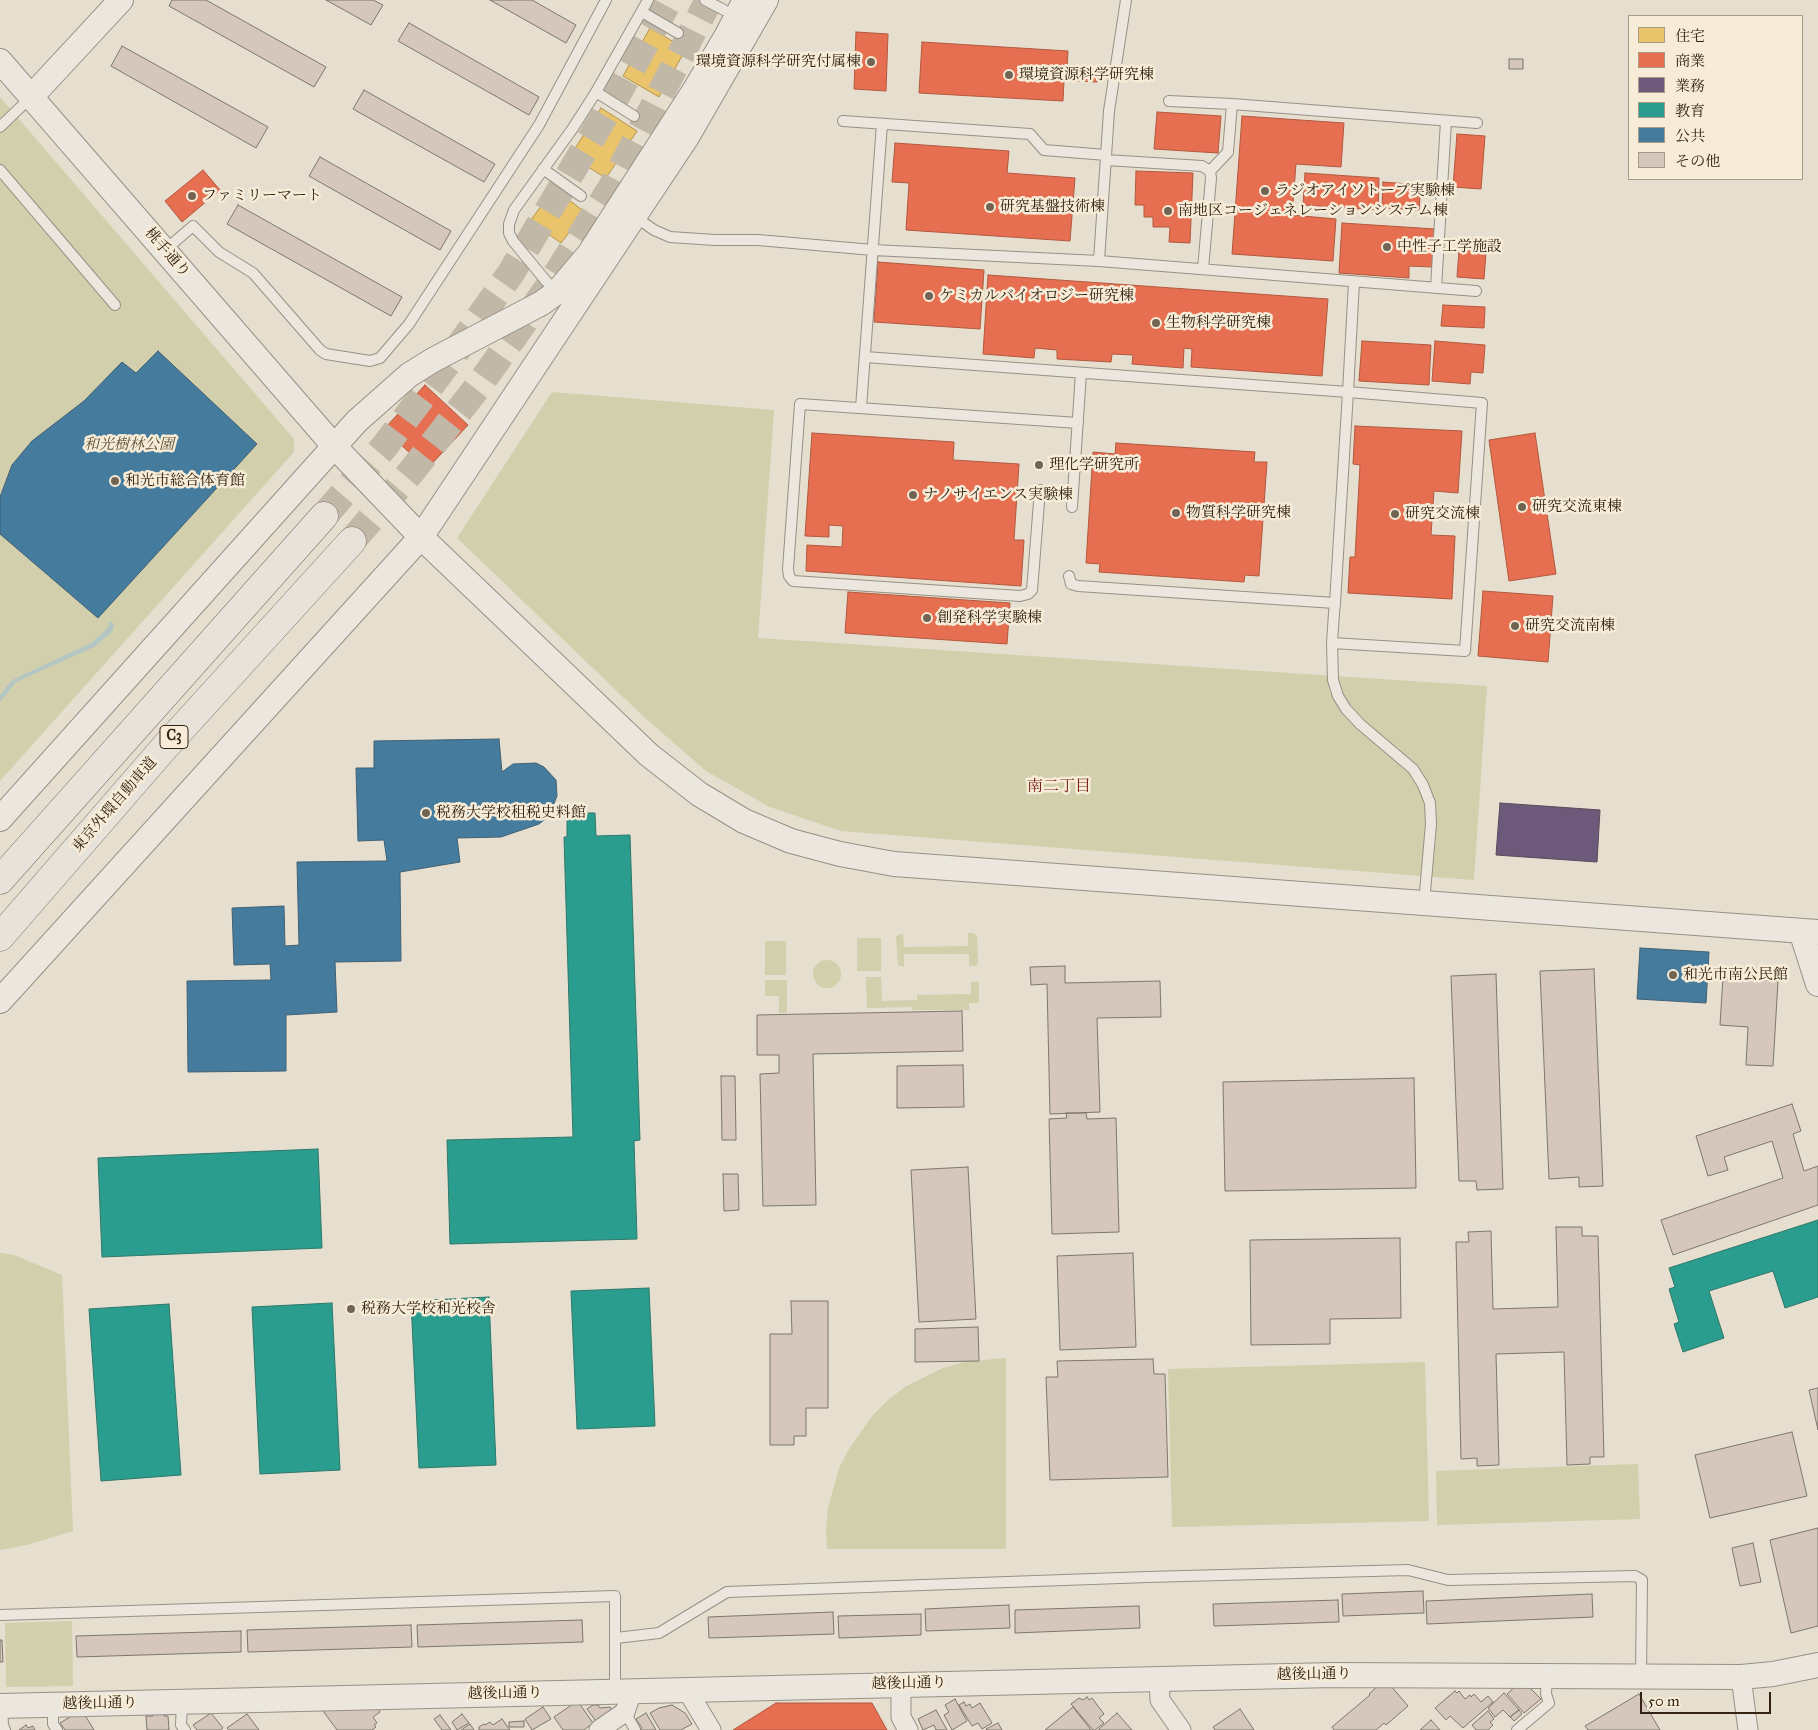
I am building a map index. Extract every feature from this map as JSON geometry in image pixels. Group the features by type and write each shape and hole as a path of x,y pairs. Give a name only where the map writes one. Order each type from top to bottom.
{"highway":[{"name":"C3","path":"0,880 324,516"},
{"name":"東京外環自動車道","path":"0,937 164,748 352,541"}],"street":[{"path":"31,97 121,0"},
{"path":"0,1001 421,537 687,137 766,0"},
{"path":"0,819 358,421 408,376 432,360 542,303 558,292 589,254 694,91 727,35 735,5"},
{"name":"桃手通り","path":"0,61 334,446 421,537 649,755 699,794 744,821 791,841 840,854 894,864 1810,931"},
{"path":"1810,931 1818,984"},
{"name":"越後山通り","path":"1,1706 182,1702 624,1698 687,1690 1333,1674 1741,1677 1773,1674 1818,1665"},
{"path":"1741,1677 1748,1730"},
{"path":"1159,1679 1160,1700 1181,1730"},
{"path":"901,1684 901,1717 908,1730"},
{"path":"687,1690 712,1730"},
{"path":"599,1730 624,1698"}],"lane":[{"path":"165,250 193,226 219,252 253,274 320,350 326,354 370,361 380,358 409,324 539,125 606,0"},
{"path":"558,292 546,281 513,241 509,233 509,224 514,210 596,92 648,0"},
{"path":"705,0 735,5"},
{"path":"1099,261 1109,111 1120,25 1126,0"},
{"path":"642,12 678,33"},
{"path":"596,92 634,116"},
{"path":"0,126 31,97"},
{"path":"1169,101 1477,123"},
{"path":"1210,170 1228,152 1232,104"},
{"path":"843,121 1030,134 1044,150 1202,166 1210,170"},
{"path":"1436,288 1446,121"},
{"path":"861,408 882,124"},
{"path":"543,169 581,196"},
{"path":"0,170 115,305"},
{"path":"1204,269 1210,170"},
{"path":"634,216 654,230 670,237 758,240 873,250 1099,261 1476,291"},
{"path":"1354,282 1332,643 1333,680 1338,696 1346,709 1360,724 1413,769 1423,785 1430,804 1431,824 1424,903"},
{"path":"865,356 1348,392 1482,404 1465,651 1332,643"},
{"path":"1072,507 1081,373"},
{"path":"1040,490 1032,590 1028,594 1020,596 793,581 789,576 800,404 1078,423"},
{"path":"1069,576 1071,584 1078,586 1335,603"},
{"path":"616,1638 659,1633 727,1592 1408,1570 1448,1580 1635,1576 1642,1580 1641,1677"},
{"path":"0,1615 615,1596 616,1638 624,1698 635,1730"},
{"path":"1517,1730 1549,1702 1546,1694 1547,1675"},
{"path":"182,1702 181,1725 185,1730"},
{"path":"1,1706 5,1730"},
{"path":"53,1706 53,1724 57,1730"}],"green space":[{"name":"和光樹林公園","path":"0,97 294,439 294,452 0,781"},
{"path":"552,392 774,410 758,638 1487,686 1474,880 841,831 770,807 706,771 644,717 457,538"},
{"path":"968,933 973,933 977,936 978,963 976,966 969,966 969,954 904,954 904,967 898,965 896,936 903,934 904,947 968,946"},
{"path":"857,938 881,938 881,971 857,971"},
{"path":"765,941 786,941 786,975 765,975"},
{"path":"827,960 837,964 841,974 837,984 827,988 817,984 813,974 817,964"},
{"path":"866,977 881,977 882,1001 917,1000 917,995 971,994 971,982 979,982 979,1003 969,1003 969,1010 912,1010 912,1007 867,1008"},
{"path":"765,980 787,980 787,1013 779,1013 779,996 765,996"},
{"path":"0,1253 14,1255 62,1275 73,1531 27,1545 0,1550"},
{"path":"1006,1358 1006,1549 827,1549 826,1528 828,1508 839,1468 849,1449 873,1415 905,1387 943,1368 964,1362"},
{"path":"1425,1362 1429,1521 1172,1527 1168,1369"},
{"path":"1638,1464 1640,1519 1437,1525 1436,1471"},
{"path":"72,1621 73,1686 6,1687 5,1623"}],"shaded area":[{"path":"110,621 114,624 112,632 94,647 16,682 0,702 0,695 12,680 91,643 107,629"}],"building: 住宅":[{"path":"650,28 686,49 659,97 623,76"},
{"path":"601,108 637,131 606,178 570,156"},
{"path":"554,189 585,212 561,243 530,221"}],"building: 商業":[{"name":"環境資源科学研究付属棟","path":"856,32 888,34 886,91 854,89"},
{"name":"環境資源科学研究棟","path":"922,42 1068,51 1067,69 1097,71 1097,82 1064,80 1063,101 919,93"},
{"path":"1157,112 1221,116 1218,153 1154,149"},
{"name":"ラジオアイソトープ実験棟","path":"1242,116 1344,123 1341,167 1296,164 1292,215 1336,219 1333,261 1232,254"},
{"path":"1457,134 1485,136 1481,189 1453,187"},
{"name":"研究基盤技術棟","path":"895,143 1009,151 1007,173 1075,178 1070,241 906,230 909,183 892,182"},
{"name":"ファミリーマート","path":"203,170 220,190 182,222 165,201"},
{"name":"南地区コージェネレーションシステム棟","path":"1136,171 1193,173 1190,243 1169,242 1170,227 1153,227 1153,217 1144,217 1144,205 1135,205"},
{"path":"1305,173 1379,178 1378,210 1303,205"},
{"path":"1383,182 1421,185 1419,210 1382,208"},
{"name":"中性子工学施設","path":"1342,223 1435,229 1432,267 1409,266 1409,278 1339,273"},
{"path":"1460,238 1487,240 1484,279 1457,277"},
{"name":"ケミカルバイオロジー研究棟","path":"878,262 984,270 980,329 874,322"},
{"name":"生物科学研究棟","path":"988,275 1328,299 1322,376 1191,367 1192,349 1184,348 1183,368 1132,364 1133,355 1112,354 1111,362 1057,359 1057,350 1035,348 1034,358 983,354"},
{"path":"1443,305 1485,307 1484,328 1441,326"},
{"path":"1362,341 1431,345 1429,385 1359,381"},
{"path":"1435,341 1485,345 1483,373 1471,372 1470,384 1432,381"},
{"path":"425,385 468,425 427,469 384,429"},
{"name":"研究交流棟","path":"1355,426 1462,431 1458,493 1434,491 1431,535 1455,536 1452,599 1348,593 1350,557 1355,557 1360,465 1353,464"},
{"name":"ナノサイエンス実験棟","path":"812,433 954,442 953,460 1019,464 1014,540 1024,540 1021,586 806,571 807,545 842,547 843,526 829,525 829,537 805,536"},
{"name":"研究交流東棟","path":"1535,433 1556,574 1509,581 1489,440"},
{"name":"物質科学研究棟","path":"1116,443 1255,452 1254,462 1267,462 1259,576 1245,575 1244,582 1099,572 1100,564 1086,563 1093,452 1115,454"},
{"name":"研究交流南棟","path":"1483,591 1553,596 1548,662 1478,656"},
{"name":"創発科学実験棟","path":"848,592 1010,603 1007,644 845,633"},
{"path":"776,1703 872,1703 887,1730 733,1730"}],"building: 業務":[{"path":"1500,803 1600,810 1597,862 1496,855"}],"building: 教育":[{"path":"567,813 595,813 596,836 630,835 640,1140 634,1141 637,1239 450,1244 447,1140 573,1137 564,837 567,837"},
{"path":"318,1149 322,1248 102,1257 98,1158"},
{"path":"1818,1220 1818,1297 1785,1308 1773,1271 1709,1291 1724,1338 1683,1352 1674,1324 1679,1322 1669,1289 1675,1287 1669,1268"},
{"path":"649,1288 655,1426 577,1429 571,1291"},
{"path":"489,1297 496,1465 419,1468 411,1301"},
{"path":"332,1303 340,1470 260,1474 252,1307"},
{"path":"169,1304 181,1475 101,1481 89,1309"}],"building: 公共":[{"name":"和光市総合体育館","path":"158,351 257,444 98,618 0,534 0,497 12,465 32,441 84,401 122,362 136,373"},
{"path":"499,739 502,772 513,764 536,763 544,767 556,780 557,796 549,816 539,824 501,837 457,838 460,862 400,872 401,961 335,962 337,1012 286,1015 286,1071 188,1072 187,981 271,980 270,964 234,965 232,908 284,906 285,946 299,945 297,862 387,861 384,840 358,841 356,768 374,768 374,741"},
{"name":"和光市南公民館","path":"1640,948 1709,952 1706,1003 1637,999"}],"building: その他":[{"path":"172,0 206,0 326,67 314,87 169,6"},
{"path":"326,0 373,0 383,5 371,25"},
{"path":"490,0 532,0 576,25 566,43"},
{"path":"409,23 539,97 529,115 398,41"},
{"path":"122,46 268,127 256,148 111,66"},
{"path":"1509,59 1523,59 1523,69 1509,69"},
{"path":"364,90 495,164 484,182 353,109"},
{"path":"320,157 451,231 440,250 309,176"},
{"path":"238,205 402,297 391,316 227,224"},
{"path":"1065,966 1065,983 1160,981 1161,1017 1097,1018 1100,1112 1050,1114 1047,984 1031,985 1030,967"},
{"path":"1594,969 1603,1186 1579,1187 1579,1177 1549,1179 1540,971"},
{"path":"1496,974 1503,1189 1477,1190 1476,1181 1459,1181 1451,976"},
{"path":"1723,977 1778,981 1773,1066 1746,1065 1748,1027 1720,1025"},
{"path":"962,1011 963,1051 813,1054 816,1205 763,1206 760,1074 779,1073 779,1055 757,1055 757,1015"},
{"path":"963,1065 964,1107 897,1108 897,1066"},
{"path":"721,1076 735,1076 736,1140 722,1140"},
{"path":"1414,1078 1416,1188 1225,1191 1223,1082"},
{"path":"1792,1104 1801,1131 1793,1134 1804,1171 1818,1166 1818,1205 1673,1255 1661,1220 1783,1178 1772,1141 1724,1157 1728,1170 1708,1176 1696,1136"},
{"path":"1066,1113 1086,1113 1087,1119 1116,1118 1119,1232 1052,1234 1049,1119 1067,1118"},
{"path":"968,1167 976,1319 919,1322 911,1170"},
{"path":"723,1174 738,1174 739,1210 724,1211"},
{"path":"1556,1227 1582,1227 1582,1236 1598,1236 1604,1457 1590,1457 1590,1464 1567,1465 1564,1352 1496,1354 1499,1465 1477,1466 1477,1458 1461,1459 1456,1242 1469,1242 1468,1232 1491,1231 1493,1309 1558,1307"},
{"path":"1400,1238 1401,1318 1330,1319 1330,1344 1251,1345 1250,1240"},
{"path":"1133,1253 1136,1347 1060,1350 1057,1256"},
{"path":"791,1301 828,1301 828,1408 806,1408 806,1436 794,1436 794,1445 770,1445 770,1334 792,1334"},
{"path":"978,1327 979,1361 915,1362 915,1329"},
{"path":"1153,1359 1154,1374 1165,1374 1168,1477 1050,1480 1046,1377 1058,1377 1057,1361"},
{"path":"1818,1388 1818,1430 1809,1390"},
{"path":"1792,1432 1807,1496 1710,1518 1695,1455"},
{"path":"1818,1528 1818,1626 1791,1633 1770,1540"},
{"path":"1753,1543 1761,1582 1740,1586 1732,1548"},
{"path":"1423,1591 1424,1613 1343,1616 1342,1594"},
{"path":"1592,1594 1593,1617 1427,1624 1426,1601"},
{"path":"1338,1600 1339,1622 1214,1626 1213,1604"},
{"path":"1009,1605 1010,1628 926,1631 925,1609"},
{"path":"1139,1606 1140,1628 1015,1633 1015,1610"},
{"path":"833,1612 834,1634 709,1638 708,1617"},
{"path":"921,1614 921,1635 839,1638 838,1616"},
{"path":"582,1620 583,1642 418,1647 417,1625"},
{"path":"411,1625 412,1647 248,1652 247,1630"},
{"path":"241,1631 241,1652 77,1657 76,1636"},
{"path":"0,1640 2,1640 3,1662 0,1662"},
{"path":"1380,1684 1383,1687 1385,1685 1391,1686 1408,1706 1386,1725 1384,1723 1376,1730 1334,1730 1332,1727 1370,1695"},
{"path":"1517,1685 1528,1686 1541,1699 1524,1713 1507,1694"},
{"path":"1455,1691 1457,1693 1459,1691 1465,1699 1474,1694 1481,1702 1488,1696 1493,1702 1463,1728 1450,1716 1446,1720 1435,1708"},
{"path":"1504,1693 1519,1710 1510,1717 1503,1710 1495,1717 1488,1708"},
{"path":"1639,1694 1660,1730 1588,1730 1585,1726"},
{"path":"1087,1697 1089,1700 1092,1698 1104,1714 1099,1718 1104,1723 1095,1730 1071,1704 1079,1698 1083,1700"},
{"path":"955,1699 967,1721 952,1730 944,1715 949,1712 945,1705"},
{"path":"576,1702 579,1703 593,1723 584,1730 563,1730 554,1717"},
{"path":"964,1702 966,1706 970,1704 972,1708 980,1703 992,1723 982,1729 978,1723 972,1726 959,1705"},
{"path":"593,1705 598,1705 600,1708 610,1707 613,1713 598,1724 587,1709"},
{"path":"672,1705 685,1713 692,1724 681,1730 660,1730 650,1713 659,1708"},
{"path":"377,1707 380,1712 373,1717 377,1723 374,1725 376,1727 372,1730 337,1730 321,1708"},
{"path":"543,1707 551,1719 532,1730 525,1719"},
{"path":"1073,1707 1091,1730 1045,1730"},
{"path":"1240,1709 1254,1730 1215,1730 1213,1727"},
{"path":"936,1710 947,1730 936,1730 934,1725 923,1730 918,1719"},
{"path":"1519,1710 1522,1714 1514,1721 1510,1717"},
{"path":"1488,1711 1494,1719 1490,1722 1493,1725 1488,1730 1476,1730 1472,1725"},
{"path":"83,1712 94,1730 65,1730 60,1723 75,1714 77,1716"},
{"path":"153,1713 164,1713 164,1716 168,1716 169,1730 147,1730 146,1716 153,1716"},
{"path":"211,1713 223,1728 220,1730 197,1730 193,1725"},
{"path":"646,1713 656,1730 639,1730 642,1728 636,1719"},
{"path":"1117,1713 1132,1730 1098,1730"},
{"path":"247,1714 259,1730 229,1730 227,1728"},
{"path":"462,1714 469,1723 457,1730 452,1722"},
{"path":"440,1715 451,1730 442,1730 434,1719"},
{"path":"502,1719 510,1730 479,1730 479,1727 484,1724 490,1722 493,1725"},
{"path":"1431,1720 1440,1730 1420,1730"},
{"path":"524,1721 524,1727 509,1727 509,1722"},
{"path":"998,1723 1002,1730 986,1729"},
{"path":"470,1724 474,1730 461,1730"},
{"path":"26,1725 28,1728 33,1726 35,1730 19,1730"}],"tunnel":[{"path":"324,516 384,447 449,361 511,273 614,100 669,0"},
{"path":"352,541 411,472 480,384 550,285 612,187 709,0"}],"place":[{"name":"環境資源科学研究付属棟","path":"871,62"},
{"name":"環境資源科学研究棟","path":"1009,75"},
{"name":"ラジオアイソトープ実験棟","path":"1265,191"},
{"name":"ファミリーマート","path":"192,196"},
{"name":"研究基盤技術棟","path":"990,207"},
{"name":"南地区コージェネレーションシステム棟","path":"1168,211"},
{"name":"中性子工学施設","path":"1387,247"},
{"name":"ケミカルバイオロジー研究棟","path":"929,296"},
{"name":"生物科学研究棟","path":"1156,323"},
{"name":"理化学研究所","path":"1039,465"},
{"name":"和光市総合体育館","path":"115,481"},
{"name":"ナノサイエンス実験棟","path":"913,495"},
{"name":"研究交流東棟","path":"1522,507"},
{"name":"物質科学研究棟","path":"1176,513"},
{"name":"研究交流棟","path":"1395,514"},
{"name":"創発科学実験棟","path":"927,618"},
{"name":"研究交流南棟","path":"1515,626"},
{"name":"税務大学校租税史料館","path":"426,813"},
{"name":"和光市南公民館","path":"1673,975"},
{"name":"税務大学校和光校舎","path":"351,1309"}],"district":[{"name":"南二丁目","path":"1059,787"}]}
